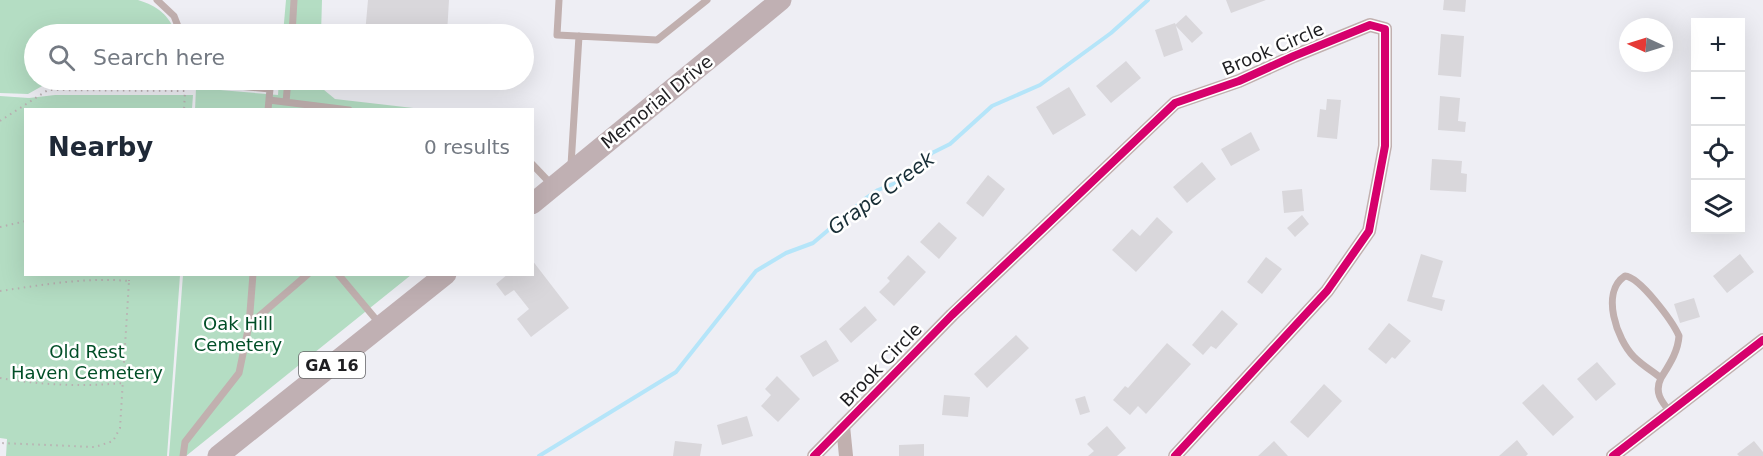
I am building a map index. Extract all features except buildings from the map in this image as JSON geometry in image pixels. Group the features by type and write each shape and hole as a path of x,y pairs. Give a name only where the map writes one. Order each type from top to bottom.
{"main road":[{"name":"Memorial Drive","path":"534,202 780,0"},
{"name":"GA 16","path":"218,456 444,276"}],"street":[{"name":"Brook Circle","path":"814,456 952,315 1175,103 1239,81 1370,26 1385,29 1385,146 1369,231 1327,291 1175,456"},
{"path":"1613,456 1763,340"},
{"path":"843,426 846,456"}],"lane":[{"path":"157,0 174,16 177,24"},
{"path":"293,24 294,0"},
{"path":"559,0 557,34 657,40 707,0"},
{"path":"571,172 579,36"},
{"path":"268,108 270,90"},
{"path":"286,102 287,90"},
{"path":"269,100 333,108"},
{"path":"534,166 553,187"},
{"path":"183,456 185,442 239,373 249,325 253,276"},
{"path":"249,325 306,276"},
{"path":"340,276 382,326"},
{"path":"1661,378 1633,357 1620,334 1611,306 1612,294 1615,286 1625,276 1630,276 1638,282 1668,318 1679,336 1676,351 1657,389 1670,412"}],"path":[{"path":"0,121 48,90 185,91 184,108"},
{"path":"0,227 24,221"},
{"path":"0,443 94,447 113,441 120,428 129,276"},
{"path":"0,291 74,280 129,281"},
{"path":"0,378 34,384 91,386 123,382"}],"green space":[{"path":"0,0 138,0 162,12 171,24 24,24 24,90 35,90 28,94 0,93"},
{"path":"286,0 322,0 321,24 284,24"},
{"path":"196,90 278,95 278,90 324,90 335,99 413,108 195,108"},
{"name":"Old Rest Haven Cemetery","path":"55,95 193,95 192,108 24,108 24,276 180,276 167,456 6,456 7,439 0,438 0,96 29,98"},
{"name":"Oak Hill Cemetery","path":"183,276 410,276 186,456 169,456"}],"waterway":[{"name":"Grape Creek","path":"539,456 676,372 756,271 786,253 813,243 865,199 878,190 903,180 932,153 950,144 992,106 1040,85 1111,33 1148,0"}],"cycle path":[{"path":"814,456 952,315 1175,103 1239,81 1370,25 1385,29 1385,146 1369,231 1327,291 1175,456"},
{"path":"1613,456 1763,340"}]}
